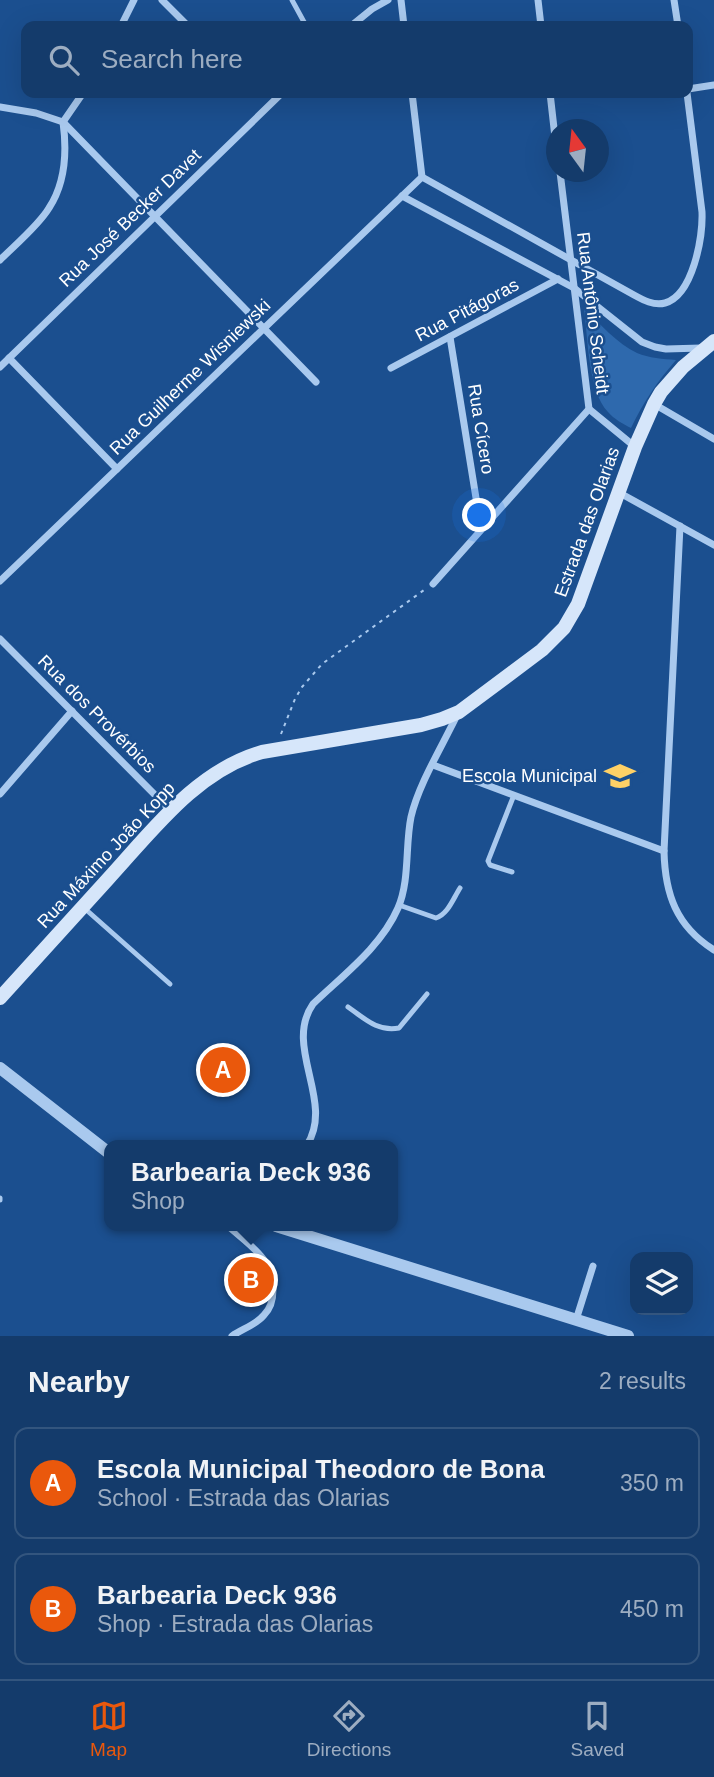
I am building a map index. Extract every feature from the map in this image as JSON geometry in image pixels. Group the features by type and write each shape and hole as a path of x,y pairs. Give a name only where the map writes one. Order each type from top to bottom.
{"main road":[{"name":"Estrada das Olarias","path":"459,712 542,650 564,628 578,604 653,404 670,380 709,344"},
{"name":"Rua Máximo João Kopp","path":"0,998 171,810 208,778 248,756 421,725 459,712"}],"street":[{"path":"124,21 134,0"},
{"path":"162,0 183,21"},
{"path":"357,21 388,0"},
{"path":"401,0 403,21"},
{"path":"538,0 540,21"},
{"path":"674,0 677,21"},
{"path":"693,90 714,85"},
{"path":"0,260 44,215 54,198 63,173 66,153 63,122 80,98"},
{"name":"Rua José Becker Davet","path":"0,366 277,98"},
{"path":"413,98 422,177 647,302 657,304 673,299 686,284 703,228 688,98"},
{"path":"551,98 553,119"},
{"path":"0,107 36,113 63,122 316,382"},
{"name":"Rua Guilherme Wisniewski","path":"0,581 422,177"},
{"name":"Rua Antônio Scheidt","path":"433,584 589,409 561,182"},
{"path":"402,196 574,288 642,342 666,349 709,344"},
{"name":"Rua Pitágoras","path":"391,368 558,279"},
{"name":"Rua Cícero","path":"450,337 476,498 487,524"},
{"path":"9,358 117,469"},
{"path":"653,404 714,439"},
{"path":"589,409 635,447"},
{"path":"618,492 714,545"},
{"path":"680,526 664,874 668,892 687,927 714,950"},
{"name":"Rua dos Provérbios","path":"0,639 171,810"},
{"path":"0,794 72,711"},
{"name":"Estrada das Olarias","path":"309,1140 315,1125 316,1111 303,1035 307,1013 378,941 400,905 411,816 417,797 459,712"},
{"path":"433,765 664,852"},
{"path":"0,1068 104,1149"},
{"path":"232,1336 258,1321 266,1313 272,1301 274,1286 271,1270 263,1258 233,1231"},
{"path":"292,1231 628,1336"},
{"path":"576,1320 593,1266"}],"lane":[{"path":"292,0 303,21"},
{"path":"512,872 490,865 488,861 514,795"},
{"path":"400,905 436,918 445,912 460,888"},
{"path":"83,907 170,984"},
{"path":"348,1007 379,1028 391,1030 399,1028 427,994"}],"path":[{"path":"276,749 295,699 322,664 433,584"}],"shaded area":[{"path":"584,309 616,339 637,353 676,360 651,392 631,428 608,412 596,391"}],"place":[{"name":"Escola Municipal","path":"620,776"},
{"name":"Escola Municipal Theodoro de Bona","path":"223,1070"},
{"name":"Barbearia Deck 936","path":"251,1280"}]}
